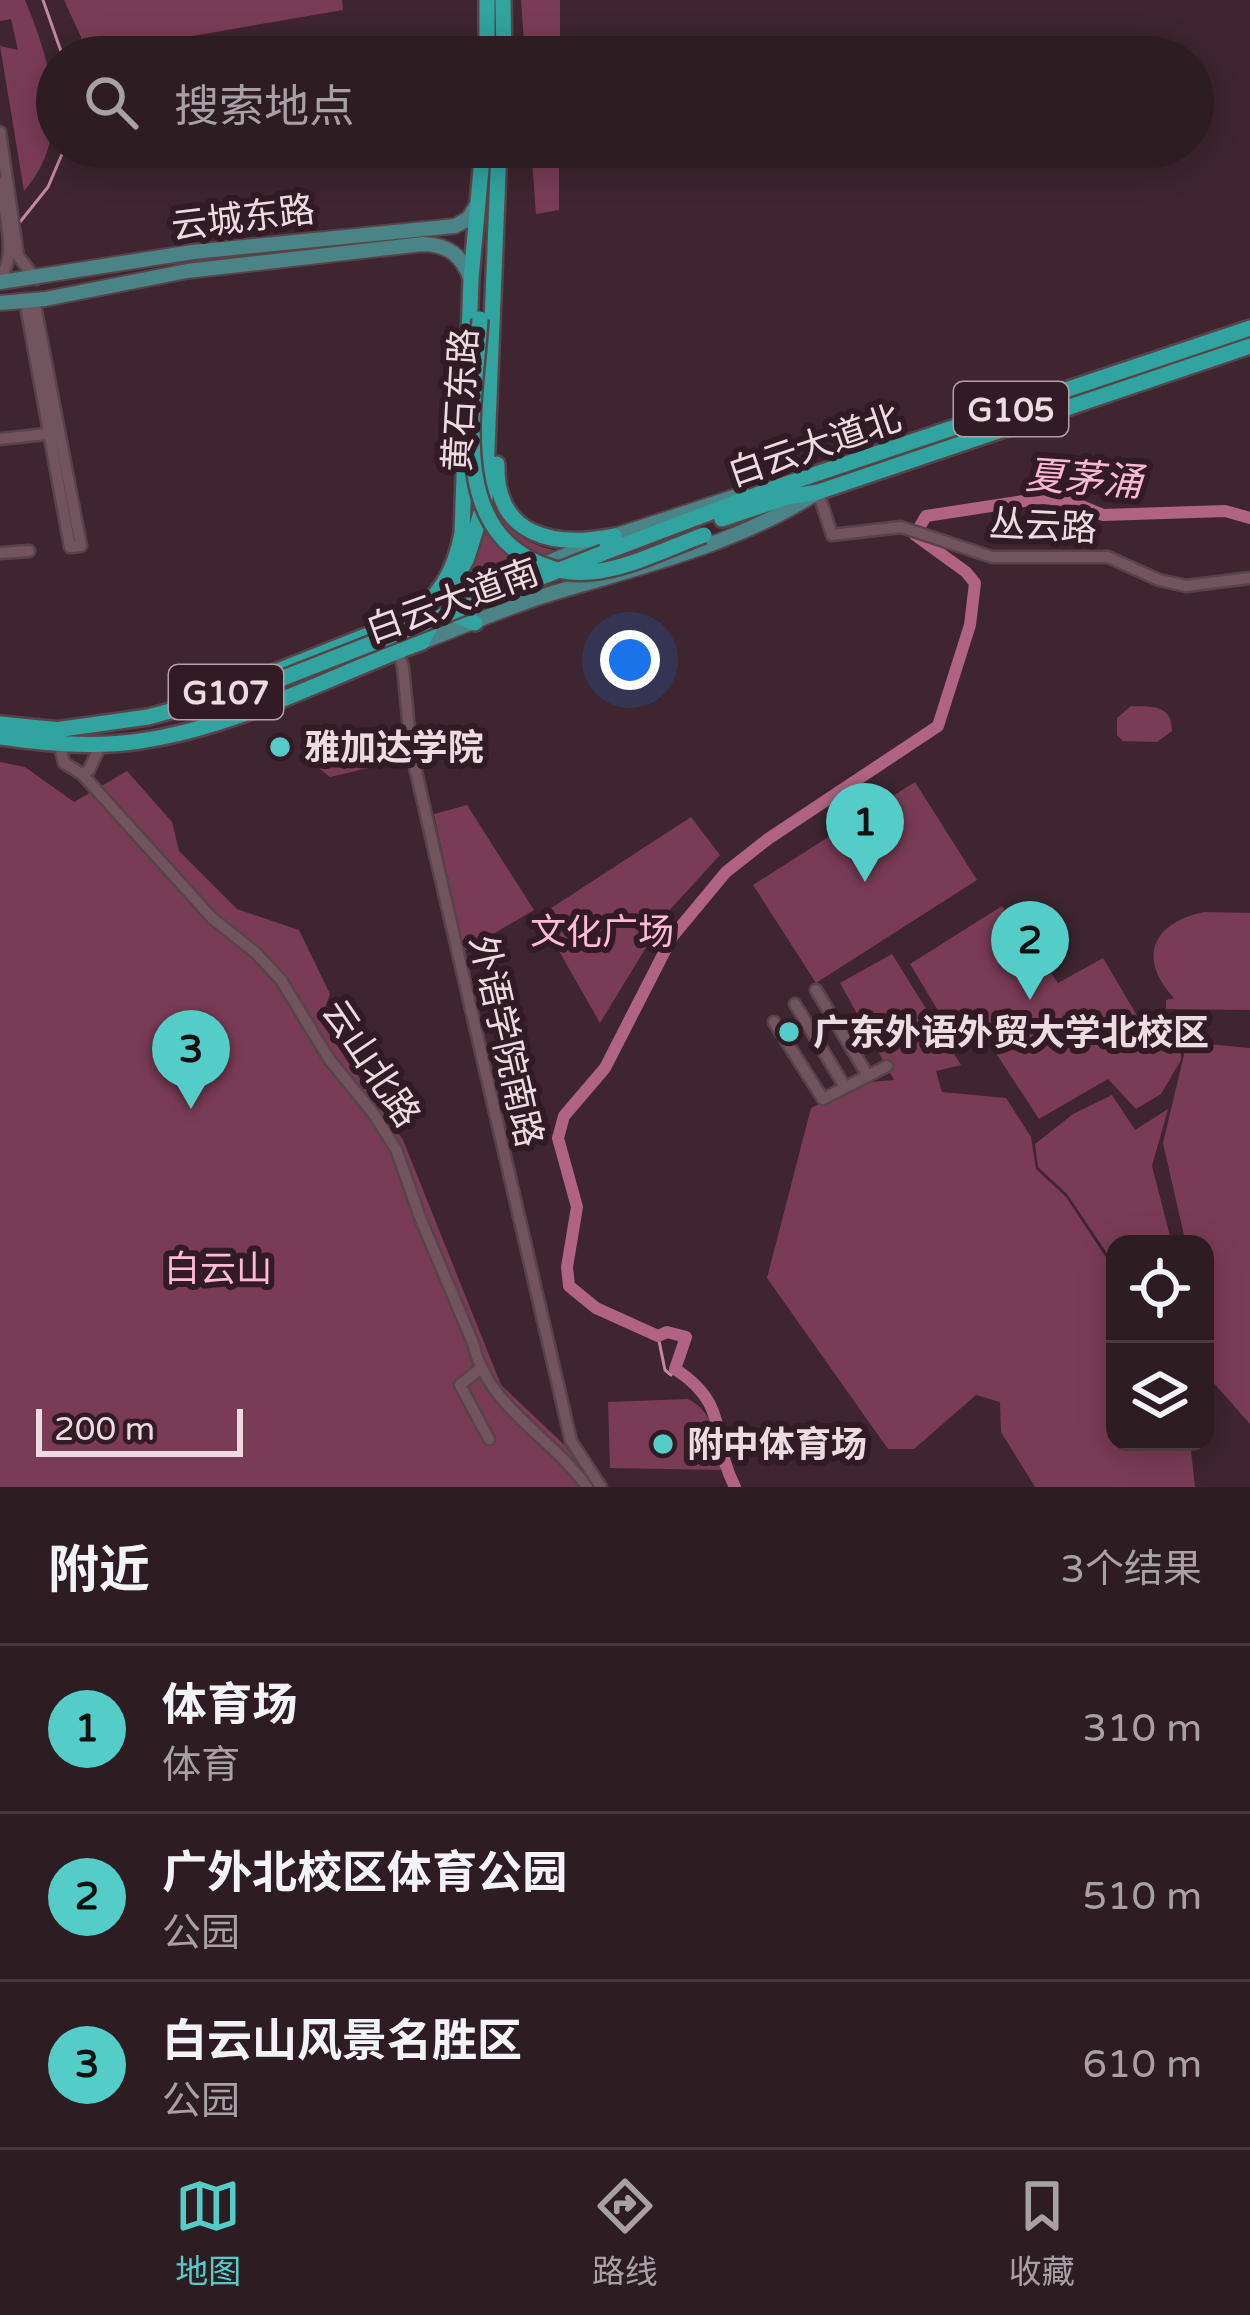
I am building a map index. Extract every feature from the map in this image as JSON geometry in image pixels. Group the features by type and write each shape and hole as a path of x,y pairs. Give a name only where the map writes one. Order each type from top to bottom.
{"highway":[{"path":"487,36 488,0"},
{"path":"503,0 504,36"},
{"name":"黄石东路","path":"448,596 460,545 471,279 482,168"},
{"name":"黄石东路","path":"422,643 479,527 488,467 499,168"},
{"path":"481,199 474,478 486,515 510,546 548,568 587,573 818,492"},
{"name":"白云大道北","path":"605,556 772,489 1250,328"},
{"path":"494,332 499,393 497,477 502,502 519,522 549,538 575,542 614,536"},
{"name":"白云大道北","path":"605,556 773,501 818,492 1250,346"},
{"path":"464,464 476,476 488,467"},
{"name":"白云大道南","path":"0,736 57,736 170,721 605,556"},
{"path":"448,596 452,614 475,623"},
{"name":"黄石东路","path":"398,623 448,596"},
{"name":"白云大道南","path":"57,736 189,706 398,623"},
{"name":"白云大道南","path":"0,724 101,744 140,741 200,728 422,643"},
{"name":"白云大道南","path":"101,744 192,722 279,683"}],"main road":[{"name":"云城东路","path":"0,303 421,237 462,223 481,199"},
{"name":"云城东路","path":"0,280 39,279 208,250 421,237"},
{"path":"421,237 456,253 471,279"},
{"name":"白云大道南","path":"448,596 702,505 772,489"},
{"name":"白云大道南","path":"422,643 769,520 818,492"}],"street":[{"path":"0,132 12,248 0,280"},
{"path":"12,248 39,279 35,300 70,547 81,546 54,433"},
{"path":"0,439 54,433"},
{"name":"丛云路","path":"818,492 832,535 888,526 925,533 980,554 1100,556 1186,586 1250,578"},
{"path":"0,553 29,551"},
{"name":"外语学院南路","path":"398,623 411,750 571,1442 586,1480"},
{"name":"云山北路","path":"57,736 64,763 82,774 202,907 281,980 329,1059 374,1113 396,1149 481,1368 505,1405 586,1480"},
{"path":"82,774 89,770 101,744"},
{"path":"816,990 867,1074"},
{"path":"795,1004 845,1087"},
{"path":"774,1022 823,1100 887,1066"},
{"path":"481,1368 460,1385 489,1439"},
{"path":"586,1480 601,1487"}],"green space":[{"path":"0,0 25,0 38,36 39,168 24,191 0,46 18,50 11,19 0,21"},
{"path":"64,0 342,0 343,10 192,36 81,36"},
{"path":"521,0 560,0 560,36 524,36"},
{"path":"533,168 559,168 559,210 536,214"},
{"path":"489,488 514,531 559,551 459,589 480,547"},
{"path":"1131,706 1165,711 1172,731 1157,742 1123,741 1117,735 1117,718"},
{"path":"389,729 401,740 398,761 330,777 320,769 318,753 327,744"},
{"name":"白云山","path":"0,762 25,767 74,802 127,771 172,822 179,851 237,909 299,930 330,994 320,1021 403,1140 501,1385 575,1455 598,1487 0,1487"},
{"path":"915,782 977,880 816,983 753,885"},
{"path":"467,805 534,910 464,951 434,814"},
{"name":"文化广场","path":"691,817 720,855 667,913 600,1023 539,916"},
{"path":"1002,906 1058,983 1103,958 1142,1024 1160,1016 1181,1052 1161,1094 1136,1109 1108,1079 1039,1119 984,1035 960,1047 910,964"},
{"path":"1205,912 1250,913 1250,1010 1166,1009 1166,1000 1174,998 1156,970 1156,944 1173,924"},
{"path":"892,954 961,1065 936,1071 942,1092 1006,1098 1031,1137 1036,1169 1066,1197 1106,1257 1106,1451 1191,1451 1195,1487 1035,1487 1001,1432 1000,1402 976,1395 914,1449 888,1449 767,1278 811,1108 860,1083 894,1080 840,983"},
{"path":"1187,1042 1250,1048 1250,1424 1214,1383 1214,1235 1184,1235 1163,1143"},
{"path":"1112,1095 1135,1130 1168,1109 1152,1166 1170,1235 1106,1235 1106,1252 1067,1194 1038,1167 1035,1144 1073,1114"},
{"name":"附中体育场","path":"688,1399 709,1420 723,1470 610,1468 608,1402"}],"waterway":[{"path":"43,0 56,36"},
{"path":"20,222 48,187 56,168"},
{"name":"夏茅涌","path":"735,1487 712,1409 693,1383 675,1369 686,1337 667,1332 658,1336 596,1308 569,1286 567,1267 577,1207 558,1138 564,1116 605,1068 672,937 726,872 938,726 970,625 975,583 915,535 926,516 1043,498 1070,501 1103,515 1225,511 1250,518"},
{"path":"658,1336 665,1370 671,1375 675,1369"}],"place":[{"name":"雅加达学院","path":"280,747"},
{"name":"体育场","path":"865,882"},
{"name":"广外北校区体育公园","path":"1030,1000"},
{"name":"广东外语外贸大学北校区","path":"789,1032"},
{"name":"白云山风景名胜区","path":"191,1109"},
{"name":"附中体育场","path":"663,1444"}]}
